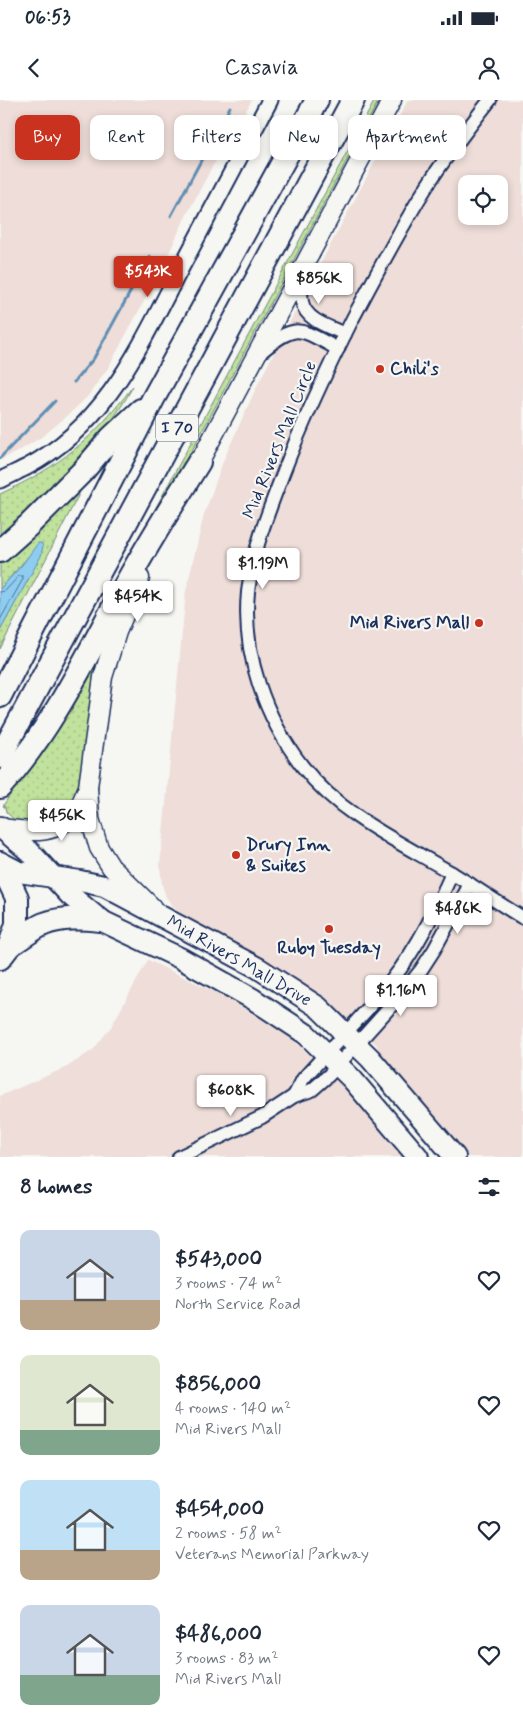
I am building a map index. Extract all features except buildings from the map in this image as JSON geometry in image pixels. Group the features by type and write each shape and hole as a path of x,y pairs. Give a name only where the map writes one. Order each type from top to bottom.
{"highway":[{"name":"I 70","path":"0,696 153,399 317,100"},
{"name":"I 70","path":"0,756 353,100"},
{"path":"0,551 84,471 111,438 153,399"},
{"path":"0,788 19,766 47,723 128,580 199,462"},
{"path":"0,871 9,881 17,898 17,924 5,951"},
{"path":"5,951 44,924 80,918 100,920"}],"main road":[{"path":"159,914 112,867 99,848 90,819 88,787 103,677 117,632 135,588 199,462 392,100"},
{"path":"1,828 29,832 52,829 65,822 77,809 88,787"},
{"name":"Mid Rivers Mall Drive","path":"1,828 30,852 76,900 100,920 180,958 253,999 306,1034 352,1079 418,1157"},
{"name":"Mid Rivers Mall Drive","path":"0,862 19,872 104,886 159,914 290,987 318,1007 351,1038 455,1157"}],"street":[{"path":"0,480 42,459 69,439 95,413 115,387 141,344 270,100"},
{"name":"Mid Rivers Mall Circle","path":"490,100 428,183 382,261 338,349 295,443 257,548 248,593 248,619 250,647 256,676 265,704 277,728 304,768 322,788 354,814 400,844 452,873 523,918"},
{"path":"302,270 302,301 307,312 322,323 345,334"},
{"path":"255,357 280,336 292,331 304,332 338,349"},
{"path":"179,1157 262,1117 294,1096 303,1079 332,1059 351,1038 417,945 433,917 452,873"},
{"path":"351,1038 401,995 421,970 470,884"}],"shaded area":[{"path":"0,100 252,100 244,115 174,115 174,160 217,160 184,220 163,266 108,368 87,397 67,416 43,436 0,460"},
{"path":"408,100 523,100 523,1157 468,1157 379,1051 377,1045 332,1005 291,976 192,921 175,909 166,897 160,866 186,591 204,515 224,459 257,386 376,160 466,160 466,115 400,115"},
{"path":"148,960 225,997 290,1037 350,1093 401,1157 0,1157 0,1096 67,1067 93,1050 111,1027"}],"green space":[{"path":"375,100 379,100 371,115 367,115"},
{"path":"348,150 348,158 127,572 68,671"},
{"path":"133,386 120,408 91,448 56,485 0,535 0,494 41,473 74,449 104,421"},
{"path":"78,490 80,492 0,649 0,631 29,578 28,557 0,589 0,564"},
{"path":"104,646 90,710 79,790 65,813 54,820 44,823 17,822 6,812 3,806"}],"water":[{"path":"38,543 41,543 43,546 41,556 0,631 0,589 22,565"}],"waterway":[{"path":"171,216 230,107"},
{"path":"74,382 94,358 150,256"},
{"path":"0,458 55,401"}],"place":[{"name":"Chili's","path":"380,369"},
{"name":"Mid Rivers Mall","path":"479,623"},
{"name":"Drury Inn & Suites","path":"236,855"},
{"name":"Ruby Tuesday","path":"329,929"}]}
